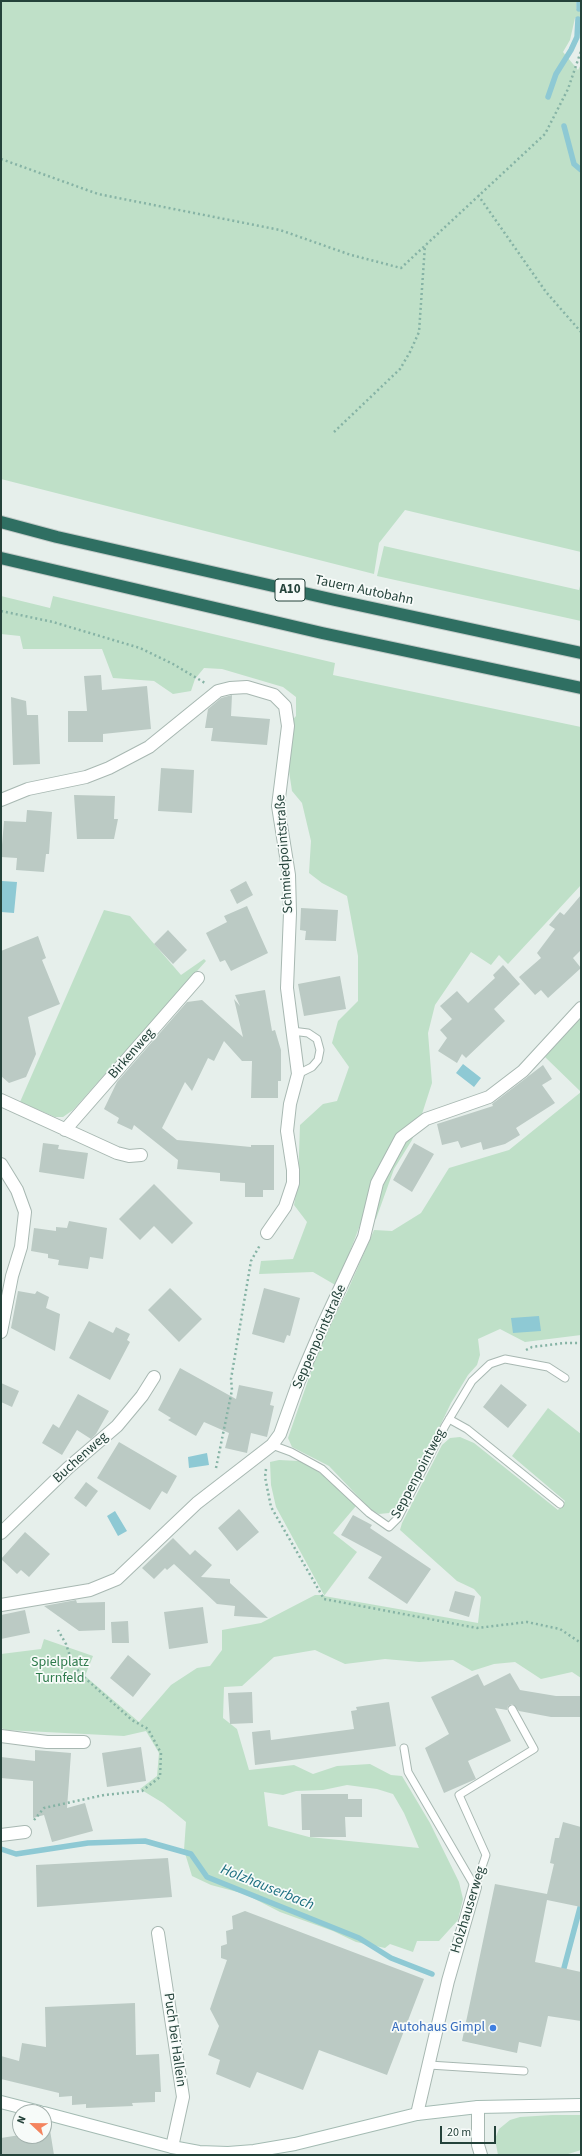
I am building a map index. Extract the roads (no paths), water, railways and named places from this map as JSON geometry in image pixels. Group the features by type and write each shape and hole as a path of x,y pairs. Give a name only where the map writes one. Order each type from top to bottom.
{"highway":[{"name":"Tauern Autobahn","path":"1,522 57,537 320,597 581,653"},
{"name":"A10","path":"1,558 322,633 581,688"}],"street":[{"name":"Schmiedpointstraße","path":"1,800 28,789 86,777 109,768 149,747 218,691 230,688 247,687 274,695 285,706 288,726 278,806 289,875 290,913 287,988 298,1074 290,1104 287,1131 293,1170 293,1183 285,1207 268,1233"},
{"name":"Birkenweg","path":"65,1130 198,978"},
{"name":"Seppenpointstraße","path":"1,1605 90,1590 117,1579 197,1503 267,1449 280,1434 299,1381 364,1237 377,1183 401,1138 426,1119 489,1097 523,1071 581,1008"},
{"path":"1,1100 117,1153 129,1156 141,1155"},
{"path":"1,1164 17,1190 25,1212 21,1247 12,1276 1,1332"},
{"name":"Buchenweg","path":"1,1533 68,1468 117,1426 142,1396 154,1377"},
{"path":"1,1736 47,1742 84,1742"},
{"path":"1,1835 25,1832"},
{"name":"Holzhauserweg","path":"417,2114 448,1981 475,1887"},
{"name":"Puch bei Hallein","path":"158,1933 183,2097 172,2147"},
{"path":"1,2102 12,2105"},
{"path":"52,2115 172,2147 200,2152 228,2153 254,2151 295,2144 417,2114 478,2107 581,2105"},
{"path":"478,2107 478,2145 481,2155"}],"lane":[{"path":"292,1031 308,1033 318,1039 320,1050 318,1060 312,1066 298,1074"},
{"name":"Seppenpointweg","path":"267,1449 291,1452 322,1469 369,1513 389,1527 398,1518 449,1419 472,1381 490,1364 505,1359 548,1367 565,1378"},
{"name":"Seppenpointweg","path":"449,1419 467,1429 560,1504"},
{"name":"Holzhauserweg","path":"475,1887 486,1855 459,1795 534,1749 512,1709"},
{"path":"404,1748 408,1772 475,1887"},
{"path":"428,2065 524,2071"}],"water":[{"path":"2,881 17,882 14,913 1,912"},
{"path":"463,1064 481,1078 474,1087 456,1073"},
{"path":"539,1316 541,1331 513,1333 511,1318"},
{"path":"207,1453 209,1465 189,1468 188,1457"},
{"path":"115,1511 127,1531 118,1536 107,1516"}],"waterway":[{"name":"Holzhauserbach","path":"579,1 579,9"},
{"name":"Holzhauserbach","path":"548,97 556,74 577,37 578,19"},
{"name":"Holzhauserbach","path":"564,126 574,164 581,170"},
{"name":"Holzhauserbach","path":"1,1849 16,1854 88,1843 145,1841 191,1854 207,1877 359,1938 391,1958 432,1974"},
{"name":"Holzhauserbach","path":"564,1968 581,1904"}],"place":[{"name":"Autohaus Gimpl","path":"493,2028"}],"park label":[{"name":"Spielplatz Turnfeld","path":"60,1672"}]}
